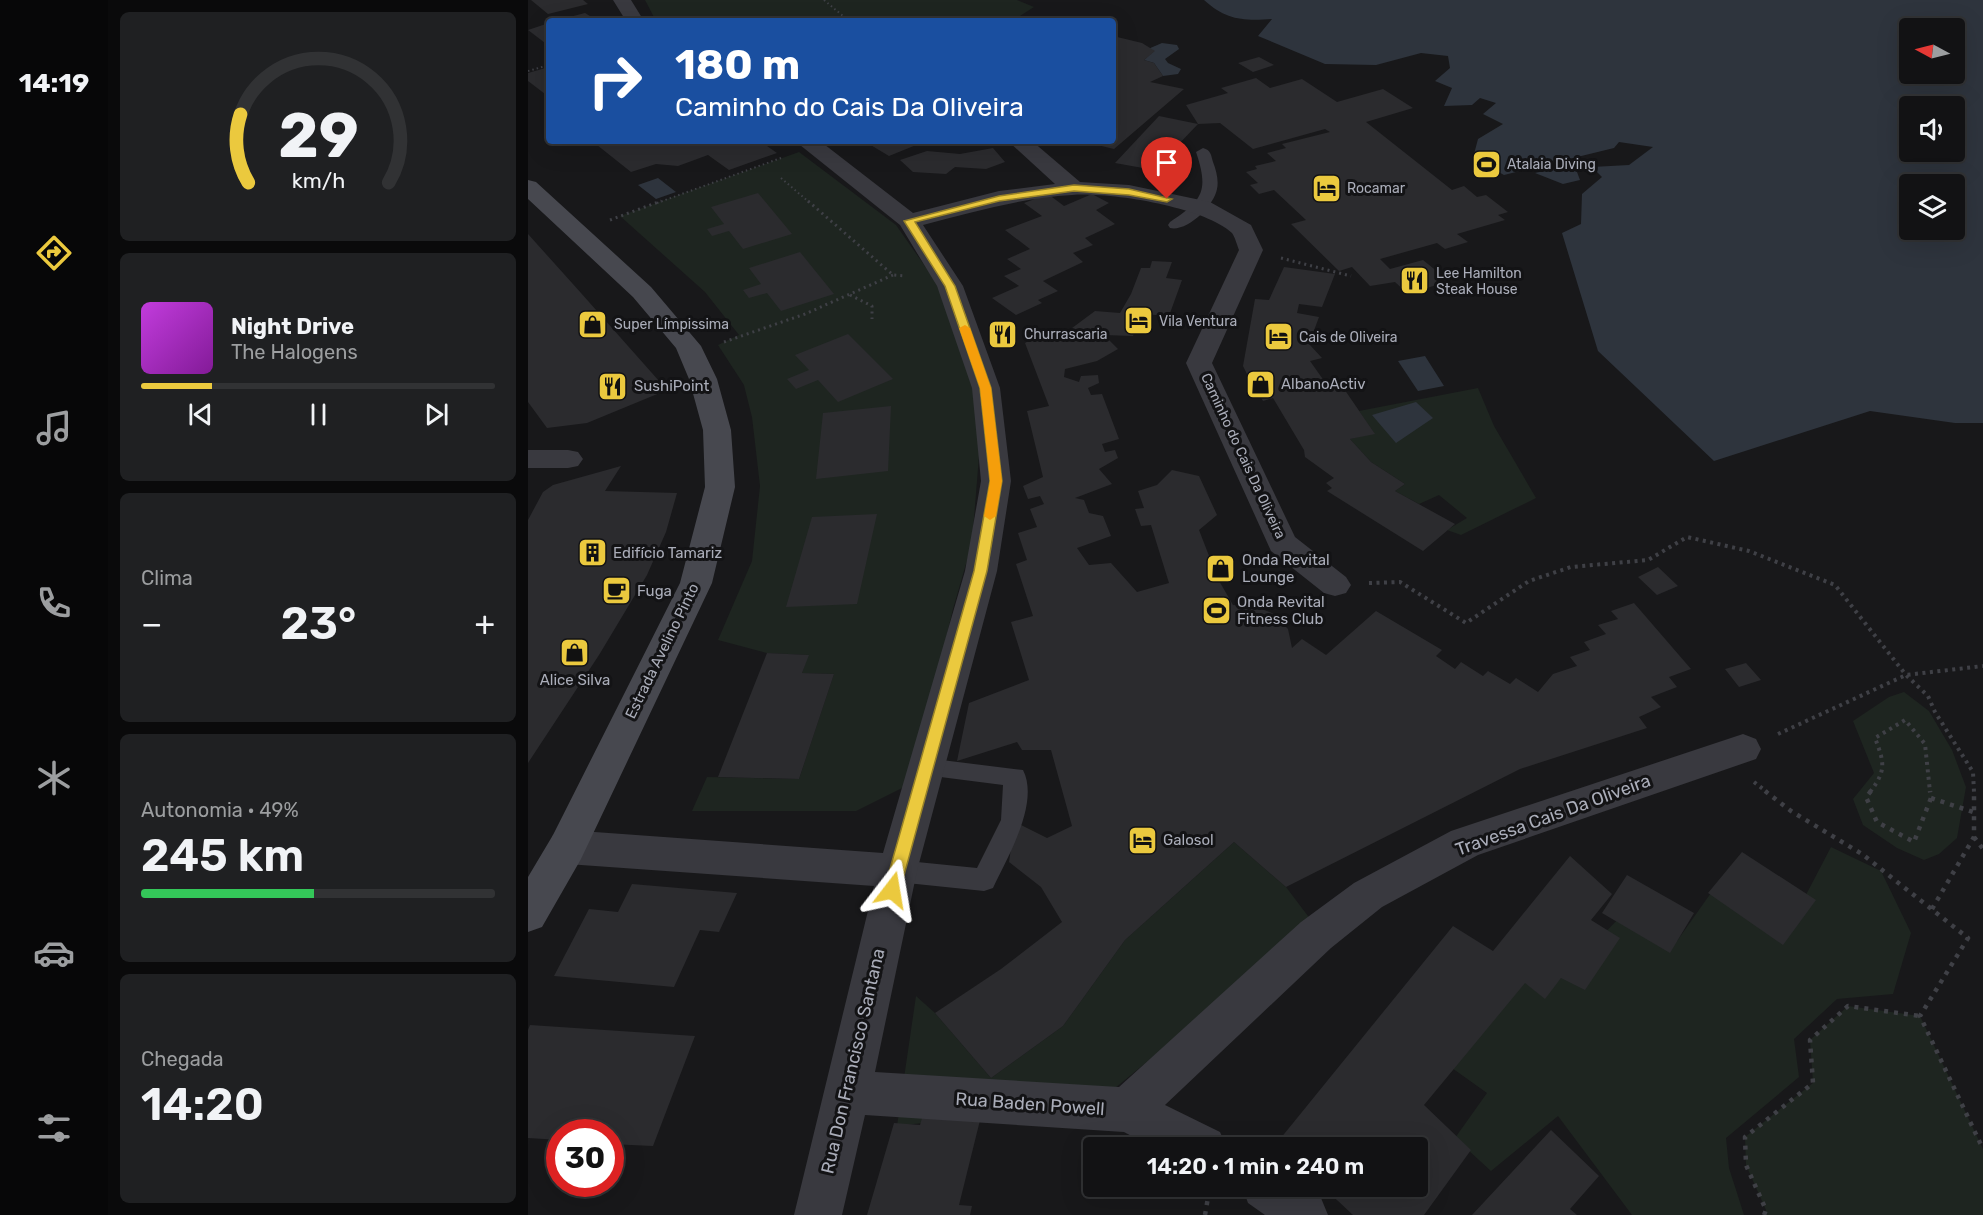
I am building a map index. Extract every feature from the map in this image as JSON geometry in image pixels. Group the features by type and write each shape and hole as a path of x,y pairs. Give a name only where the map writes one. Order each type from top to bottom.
{"street":[{"path":"621,0 633,18"},
{"name":"Rua Don Francisco Santana","path":"810,144 909,221 950,286 986,388 996,481 981,571 897,871 818,1215"},
{"path":"1023,144 1074,188"},
{"name":"Estrada Avelino Pinto","path":"528,187 642,292 688,346 703,379 717,430 720,487 696,583 567,847 528,914"},
{"path":"909,221 999,198 1074,188 1129,192 1202,207 1243,230 1251,250"},
{"name":"Caminho do Cais Da Oliveira","path":"1251,250 1199,363 1282,543 1335,585"},
{"path":"528,459 568,459"},
{"name":"Travessa Cais Da Oliveira","path":"1127,1110 1316,935 1368,895 1465,843 1747,762"},
{"path":"567,847 897,871"},
{"name":"Rua Baden Powell","path":"848,1092 1127,1110 1182,1137"},
{"path":"1280,1197 1304,1215"}],"lane":[{"path":"1175,225 1202,207 1211,185 1210,173 1203,152"},
{"path":"897,871 984,880 1013,820 1015,777 926,767"}],"path":[{"path":"824,0 845,18"},
{"path":"528,71 546,65"},
{"path":"610,220 810,144"},
{"path":"781,178 893,275"},
{"path":"1251,250 1351,276"},
{"path":"718,345 805,314 893,275 934,279 950,286"},
{"path":"849,294 872,306 872,318"},
{"path":"1335,585 1400,582 1466,623 1529,581 1571,567 1648,560 1687,537 1749,551 1835,585 1906,675 1928,696 1935,712 1973,772 1976,813 1974,837 1932,909"},
{"path":"1803,724 1906,675 1983,666"},
{"path":"1905,720 1925,744 1931,798 1914,842 1877,822 1866,797 1877,783 1884,762 1875,738 1905,720"},
{"path":"1747,762 1758,786 1791,811 1862,854 1968,938 1920,1016"},
{"path":"1931,798 1976,813"},
{"path":"1974,837 1983,849"},
{"path":"1764,1215 1766,1210 1746,1165 1745,1137 1813,1083 1810,1040 1848,1006 1920,1016"},
{"path":"1920,1016 1983,1149"},
{"path":"1205,1215 1208,1197"}],"shaded area":[{"path":"645,0 1017,0 1034,7 1017,18 654,18"},
{"path":"1204,0 1983,0 1983,423 1955,423 1870,411 1714,461 1598,351 1562,233 1581,224 1582,194 1602,177 1592,167 1629,165 1653,147 1619,142 1614,148 1504,175 1473,158 1478,139 1503,124 1483,114 1496,103 1480,98 1472,105 1444,106 1452,88 1435,81 1450,68 1448,56 1421,53 1376,65 1325,64 1258,36 1272,19 1235,18 1220,12"},
{"path":"1162,43 1177,45 1179,49 1165,59 1168,63 1181,69 1178,74 1163,76 1154,63 1144,60 1154,51 1148,49"},
{"path":"799,152 896,225 934,279 984,394 972,543 953,609 920,747 906,786 856,811 692,811 707,777 799,779 834,674 802,673 808,655 767,653 718,640 752,561 760,486 752,417 744,385 718,345 739,335 705,292 620,216"},
{"path":"1574,164 1580,180 1563,184 1535,173"},
{"path":"658,178 676,192 656,199 638,185"},
{"path":"1425,356 1444,386 1418,391 1398,361"},
{"path":"1478,388 1494,426 1536,498 1461,535 1447,530 1467,518 1439,495 1419,504 1395,491 1405,484 1371,462 1350,439 1374,433 1359,411"},
{"path":"1416,402 1433,418 1396,443 1372,415"},
{"path":"1904,692 1929,711 1952,750 1966,787 1957,838 1939,854 1924,860 1897,848 1863,825 1853,799 1874,773 1853,721 1889,697"},
{"path":"1234,842 1286,887 1314,924 1097,1103 897,1126 916,996 935,1013 991,1078 1063,1026 1125,940"},
{"path":"1831,847 1881,871 1911,933 1893,994 1837,999 1794,1039 1799,1077 1726,1138 1729,1168 1744,1215 1632,1215 1558,1116 1491,1171 1455,1138 1487,1093 1452,1068 1532,971 1555,984 1622,915 1677,941 1725,873 1797,912"},
{"path":"1848,1006 1920,1016 1983,1149 1983,1215 1764,1215 1766,1210 1746,1165 1745,1137 1813,1083 1810,1040"}],"building":[{"path":"531,0 583,0 588,4 548,14"},
{"path":"585,13 593,18 566,18"},
{"path":"546,24 546,44 528,30"},
{"path":"1116,37 1142,43 1155,51 1144,60 1154,63 1163,76 1150,82 1184,89 1114,149 1093,144 1116,144"},
{"path":"1259,57 1274,65 1253,72 1238,63"},
{"path":"546,68 546,95 528,81 528,73"},
{"path":"1256,78 1270,88 1302,79 1337,102 1383,89 1413,108 1366,122 1452,190 1464,186 1477,197 1486,195 1508,212 1498,215 1505,220 1457,234 1468,242 1445,249 1437,243 1380,259 1390,269 1423,260 1449,281 1408,294 1395,282 1370,286 1352,267 1339,271 1291,224 1306,220 1274,190 1259,194 1250,185 1258,183 1246,172 1257,169 1255,166 1276,161 1267,153 1286,148 1282,144 1330,132 1325,129 1253,149 1220,123 1198,124 1186,105 1228,93 1221,88"},
{"path":"1159,116 1198,124 1154,170 1115,163"},
{"path":"596,144 764,144 777,153 729,170 708,155 678,166 656,164 631,172"},
{"path":"869,144 919,144 889,156"},
{"path":"993,148 1005,162 986,169 955,167 946,174 913,172 900,160 927,151 960,154"},
{"path":"758,193 792,234 743,249 729,231 712,236 707,229 724,224 711,207"},
{"path":"1048,194 1064,206 1092,194 1109,203 1096,210 1115,224 1085,238 1093,245 1073,253 1083,262 1043,281 1058,291 1038,300 1042,303 1016,315 992,298 1019,286 1004,276 1021,269 1007,259 1030,249 1005,230 1042,216 1024,203"},
{"path":"528,234 667,390 587,423 547,428 528,402"},
{"path":"800,252 834,294 781,311 767,293 749,298 743,290 761,284 749,268"},
{"path":"1152,261 1172,262 1166,278 1182,280 1169,316 1142,314 1133,336 1104,335 1118,349 1097,361 1065,369 1064,377 1079,382 1081,376 1098,375 1099,383 1088,388 1091,395 1102,394 1119,439 1102,444 1105,452 1115,450 1118,458 1099,469 1112,484 1075,498 1084,500 1089,513 1103,516 1111,536 1077,548 1089,565 1111,563 1137,592 1169,583 1151,525 1141,526 1135,509 1144,508 1138,491 1157,485 1172,470 1199,476 1217,515 1199,530 1218,579 1233,605 1254,606 1272,613 1288,629 1292,648 1302,639 1326,655 1376,611 1442,650 1436,656 1455,669 1461,662 1483,676 1488,671 1510,684 1516,678 1538,692 1553,674 1577,666 1570,657 1590,650 1584,642 1606,634 1598,625 1618,619 1611,611 1634,603 1691,669 1669,677 1677,687 1651,697 1661,707 1639,717 1647,728 1520,769 1286,887 1234,842 1125,940 1063,1026 991,1078 935,1013 1001,969 1062,922 1041,887 1009,862 1015,822 1047,838 1072,826 1051,750 1022,750 1017,742 957,761 969,703 1029,680 1011,622 1033,616 1016,564 1027,560 1018,533 1037,527 1030,509 1044,504 1040,496 1028,499 1023,486 1043,477 1027,411 1049,406 1025,343 1049,328 1057,335 1068,331 1095,311 1120,313 1131,294 1141,268 1150,268"},
{"path":"1284,267 1335,274 1322,307 1299,304 1297,313 1319,317 1309,344 1322,358 1310,361 1327,385 1340,383 1375,434 1350,439 1371,462 1405,484 1395,491 1455,524 1423,551 1327,491 1332,488 1326,483 1334,478 1305,457 1304,450 1273,398 1263,401 1243,366 1255,299 1269,300"},
{"path":"848,334 893,379 838,402 818,380 796,389 787,379 809,370 795,355"},
{"path":"891,406 888,471 816,479 823,413"},
{"name":"Edifício Tamariz","path":"621,466 605,491 677,493 666,532 647,575 599,655 528,763 528,520 543,492 553,485"},
{"path":"877,514 857,604 786,607 812,517"},
{"path":"1658,567 1678,586 1657,595 1638,577"},
{"path":"767,653 809,655 802,673 834,674 799,779 718,777"},
{"path":"1746,663 1761,680 1739,687 1725,669"},
{"path":"1742,852 1816,900 1783,945 1708,893"},
{"path":"1570,856 1612,894 1591,920 1620,938 1585,990 1561,978 1545,999 1525,983 1424,1105 1471,1150 1424,1215 1353,1215 1334,1197 1428,1197 1428,1137 1282,1137 1453,926 1493,951"},
{"path":"1627,875 1694,913 1670,953 1602,913"},
{"path":"632,884 737,893 719,932 700,930 674,987 554,976 589,909 618,912"},
{"path":"530,1025 695,1036 653,1146 624,1145 624,1119 546,1119 546,1139 528,1138 528,1030"},
{"path":"930,1091 986,1096 959,1205 972,1206 970,1215 867,1215 894,1123 920,1125"},
{"path":"1551,1130 1599,1176 1570,1209 1577,1215 1472,1215"}],"slow traffic":[{"path":"965,328 986,388 996,481 990,516"}],"place":[{"name":"Atalaia Diving","path":"1486,164"},
{"name":"Rocamar","path":"1326,188"},
{"name":"Lee Hamilton Steak House","path":"1415,281"},
{"name":"Vila Ventura","path":"1138,321"},
{"name":"Super Límpissima","path":"593,324"},
{"name":"Churrascaria","path":"1003,334"},
{"name":"Cais de Oliveira","path":"1278,337"},
{"name":"AlbanoActiv","path":"1260,384"},
{"name":"SushiPoint","path":"613,386"},
{"name":"Edifício Tamariz","path":"592,553"},
{"name":"Onda Revital Lounge","path":"1221,569"},
{"name":"Fuga","path":"616,591"},
{"name":"Onda Revital Fitness Club","path":"1216,611"},
{"name":"Alice Silva","path":"575,653"},
{"name":"Galosol","path":"1142,840"}],"route":[{"path":"892,890 981,571 996,481 986,388 950,286 909,221 999,198 1074,188 1129,192 1167,199"}]}
